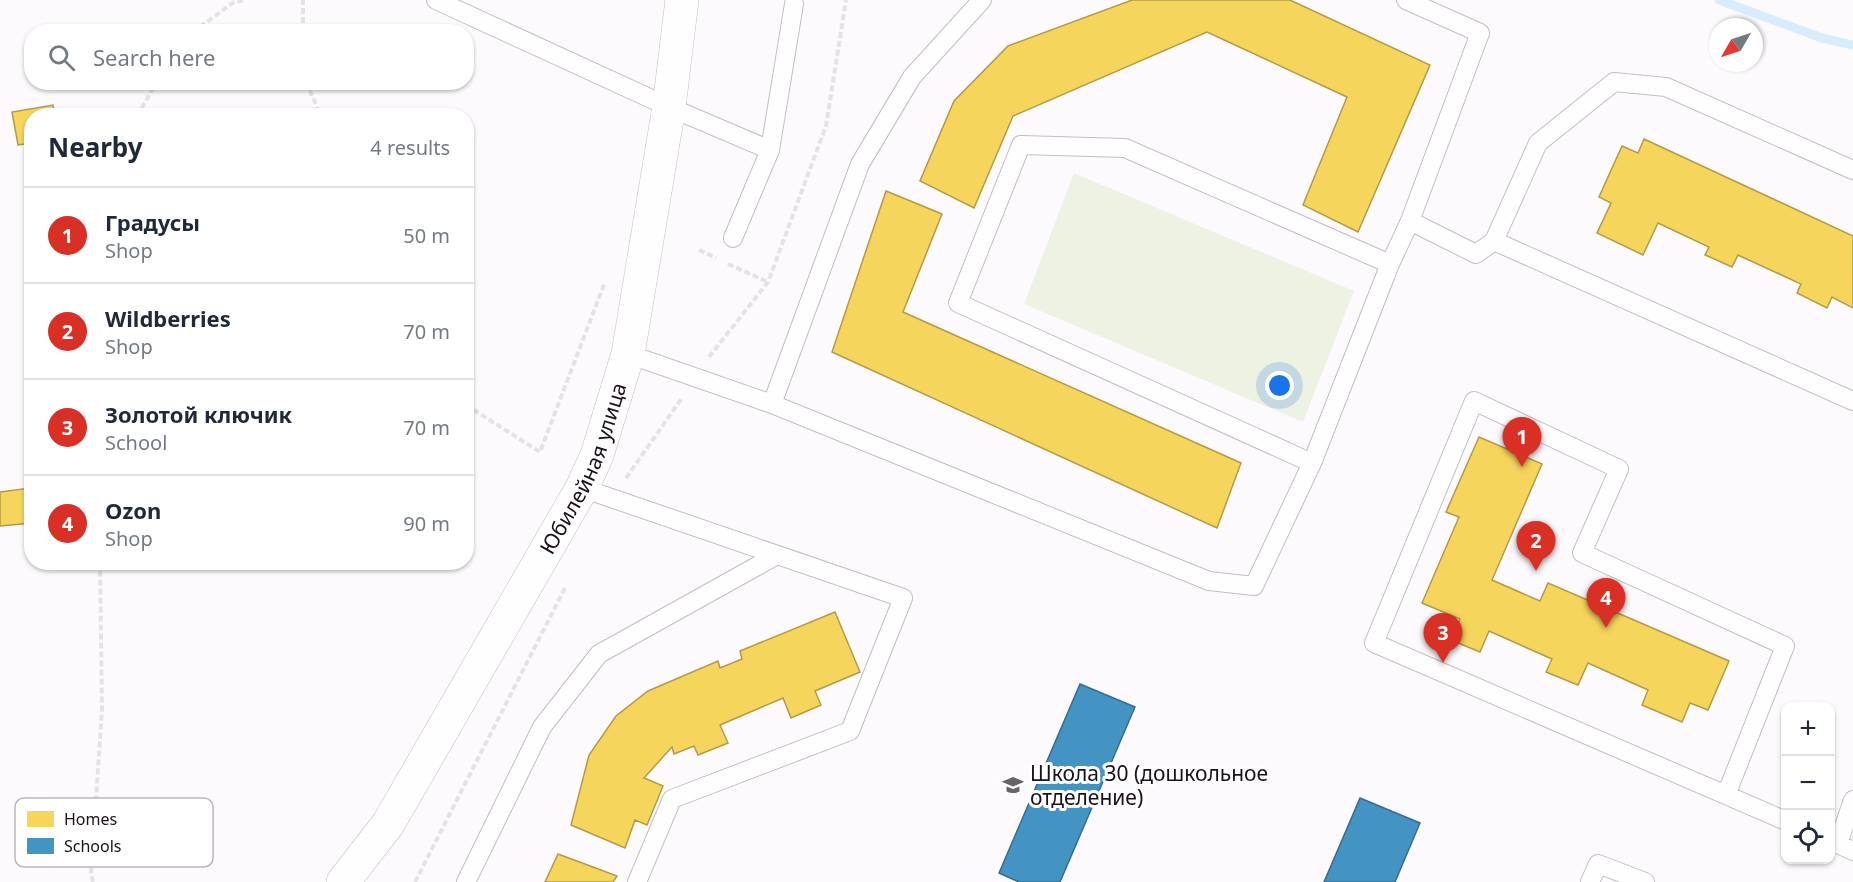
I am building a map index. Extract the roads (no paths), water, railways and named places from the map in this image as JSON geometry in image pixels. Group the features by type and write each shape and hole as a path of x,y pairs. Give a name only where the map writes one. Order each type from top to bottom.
{"street":[{"name":"Юбилейная улица","path":"343,882 388,824 597,493 597,455 628,354 669,107 682,0"}],"lane":[{"path":"436,0 669,107 770,150"},
{"path":"772,404 860,164 912,77 982,0"},
{"path":"628,354 772,404 1209,581 1254,586 1312,463 1390,264 1410,221 1480,33 1406,0"},
{"path":"733,238 770,150 794,4"},
{"path":"1410,221 1476,254 1494,241 1538,143 1614,82 1666,87 1853,170"},
{"path":"1312,463 958,303 1021,145 1125,148 1390,264"},
{"path":"1494,241 1853,401"},
{"path":"1726,795 1785,646 1582,553 1619,469 1474,401 1374,643 1781,819"},
{"path":"597,493 903,598 850,731 672,799 637,882"},
{"path":"466,882 542,727 599,654 777,555"},
{"path":"1840,845 1853,800"},
{"path":"1590,882 1598,864 1645,882"}],"waterway":[{"path":"1719,0 1822,38 1853,45"}],"place":[{"name":"Градусы","path":"1522,467"},
{"name":"Wildberries","path":"1536,571"},
{"name":"Ozon","path":"1606,628"},
{"name":"Золотой ключик","path":"1443,663"},
{"name":"Школа 30 (дошкольное отделение)","path":"1013,785"}]}
